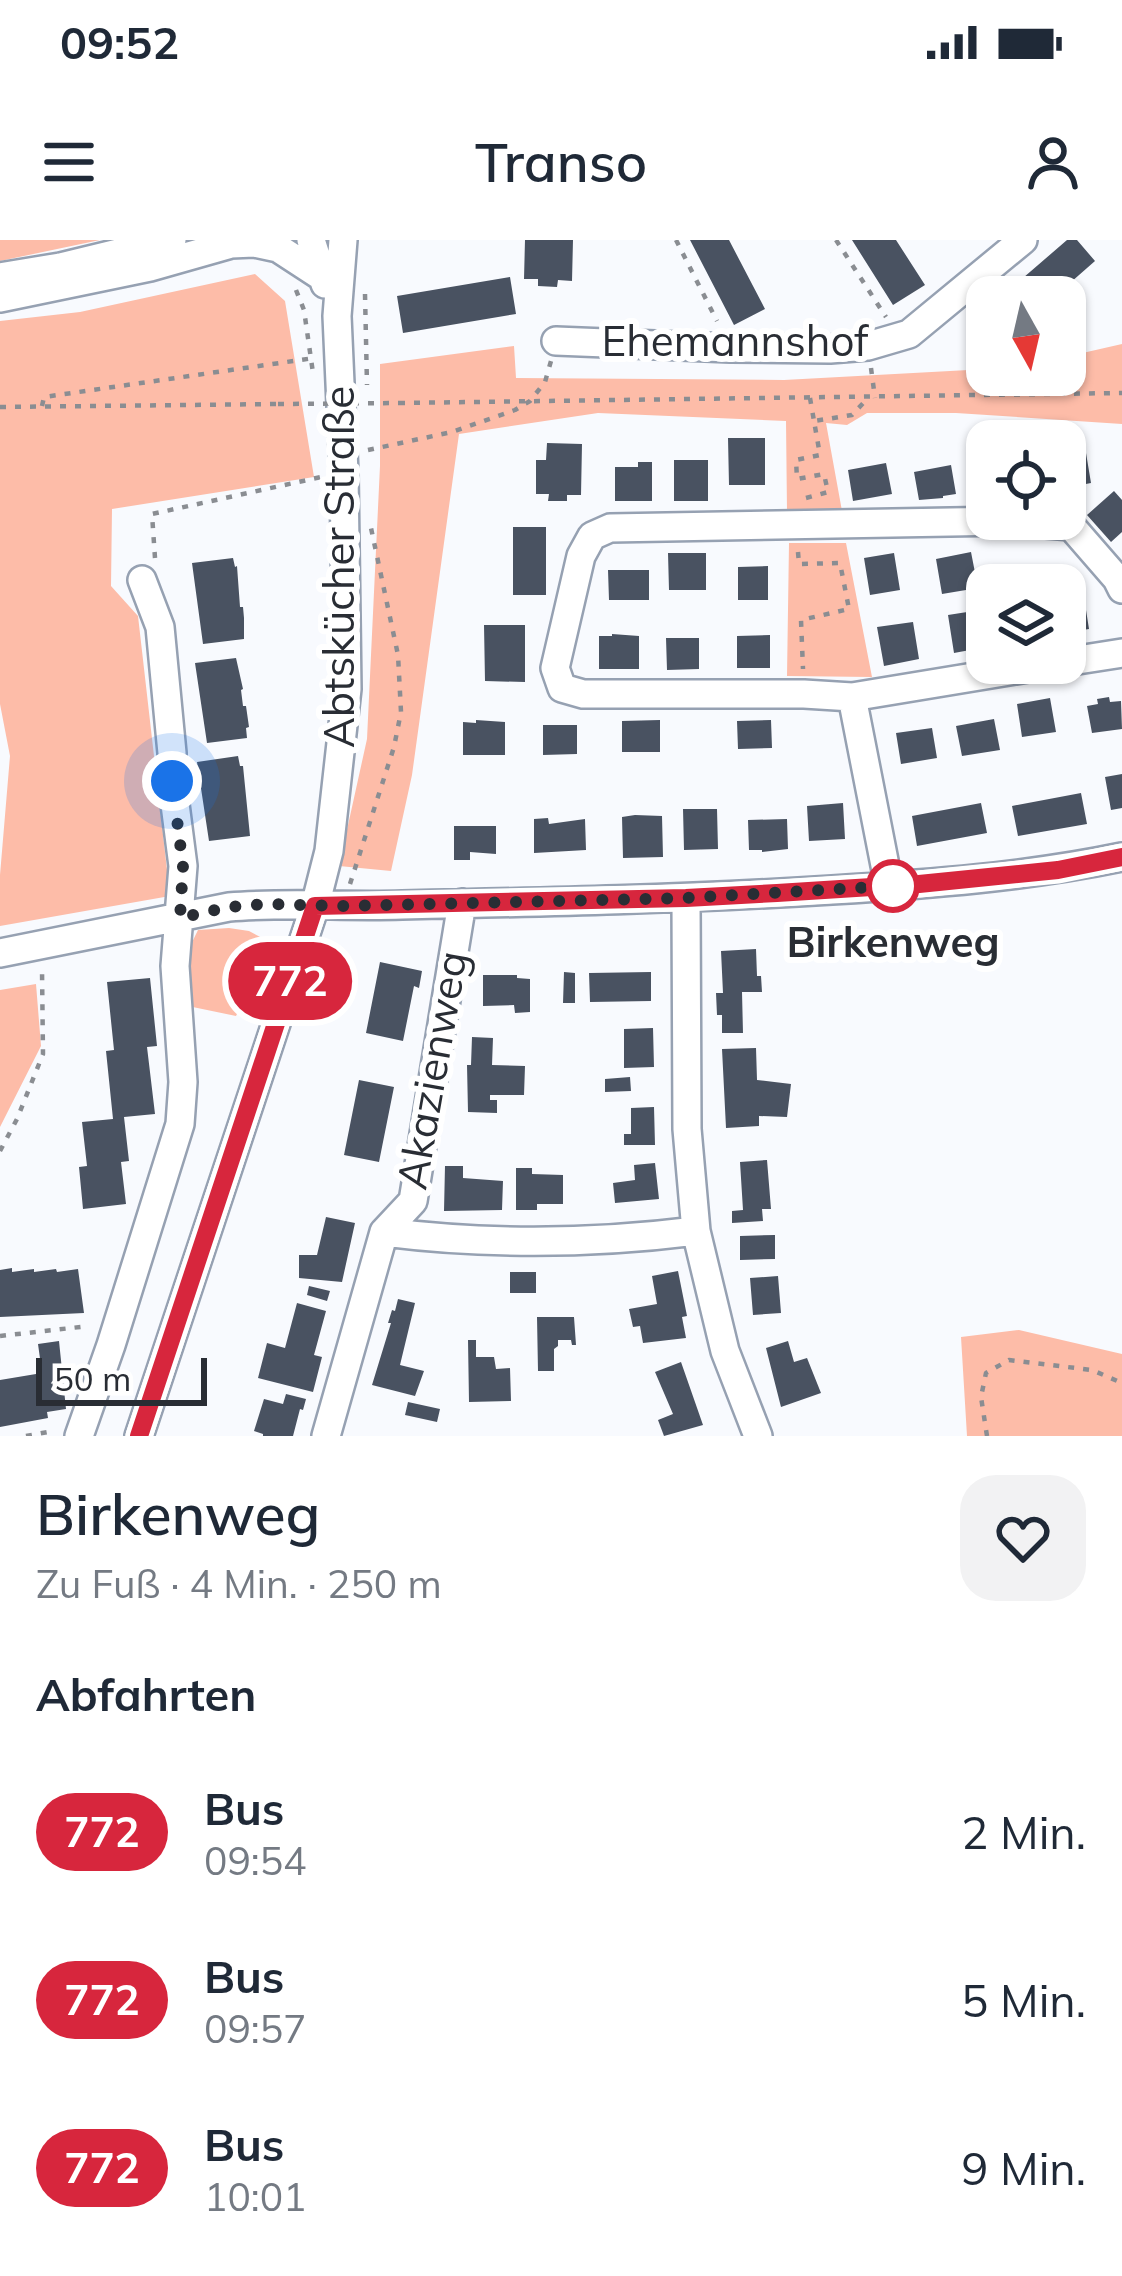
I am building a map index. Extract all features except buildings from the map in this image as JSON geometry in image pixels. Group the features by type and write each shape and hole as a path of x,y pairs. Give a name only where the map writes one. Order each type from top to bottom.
{"street":[{"path":"0,278 172,240"},
{"name":"Abtskücher Straße","path":"310,240 337,316"},
{"name":"Abtskücher Straße","path":"139,1436 315,906 328,851 347,689 344,473 325,358 337,316 343,240"},
{"name":"Ehemannshof","path":"556,341 644,336 730,348 868,346 909,334 1024,240"},
{"path":"0,298 150,267 231,244 278,248 324,278"},
{"path":"966,678 852,697 583,694 562,688 555,668 581,556 592,536 610,528 1008,521 1071,526 1122,589"},
{"path":"79,1436 180,1124 183,1082 175,966 183,866 160,627 142,580"},
{"path":"1086,658 1122,652"},
{"path":"852,697 889,886"},
{"path":"0,953 229,907 686,898 889,886 1058,870 1122,857"},
{"path":"686,898 687,1129 696,1231 725,1351 758,1436"},
{"name":"Akazienweg","path":"326,1436 384,1232 413,1202 462,903"},
{"path":"384,1232 534,1242 623,1240 696,1231"}],"path":[{"path":"676,240 730,348"},
{"path":"836,240 898,337"},
{"path":"294,285 325,358"},
{"path":"365,287 368,404"},
{"path":"368,450 452,432 515,410 530,401 545,382 556,341"},
{"path":"313,382 325,358"},
{"path":"42,406 44,397 325,358"},
{"path":"0,407 1122,393"},
{"path":"810,398 814,421"},
{"path":"142,580 155,557 152,514 344,473"},
{"path":"0,1151 43,1054 42,945"},
{"path":"0,1336 118,1322"},
{"path":"987,1436 981,1397 986,1373 1009,1360 1092,1370 1122,1383"}],"shaded area":[{"path":"0,240 100,240 0,261"},
{"path":"255,274 285,301 314,477 112,509 111,586 138,616 170,896 0,926 10,756 0,704 0,321 80,312"},
{"path":"1122,344 1122,424 956,413 867,413 847,425 826,423 842,511 787,511 786,421 598,413 459,434 412,775 391,871 339,866 367,739 380,364 514,346 516,378 784,380 966,370 966,396 1086,396 1086,352"},
{"path":"789,543 846,543 872,677 787,676"},
{"path":"229,928 264,939 260,967 236,1016 183,1005 181,965 198,930"},
{"path":"36,984 41,1046 0,1127 0,990"},
{"path":"1019,1330 1122,1354 1122,1436 967,1436 961,1337"}],"bus line":[{"name":"772","path":"139,1436 315,906 777,893 1058,870 1122,857"}],"place":[{"name":"Birkenweg","path":"893,886"}],"route":[{"path":"172,781 183,866 180,918 266,904 686,898 893,886"}]}
